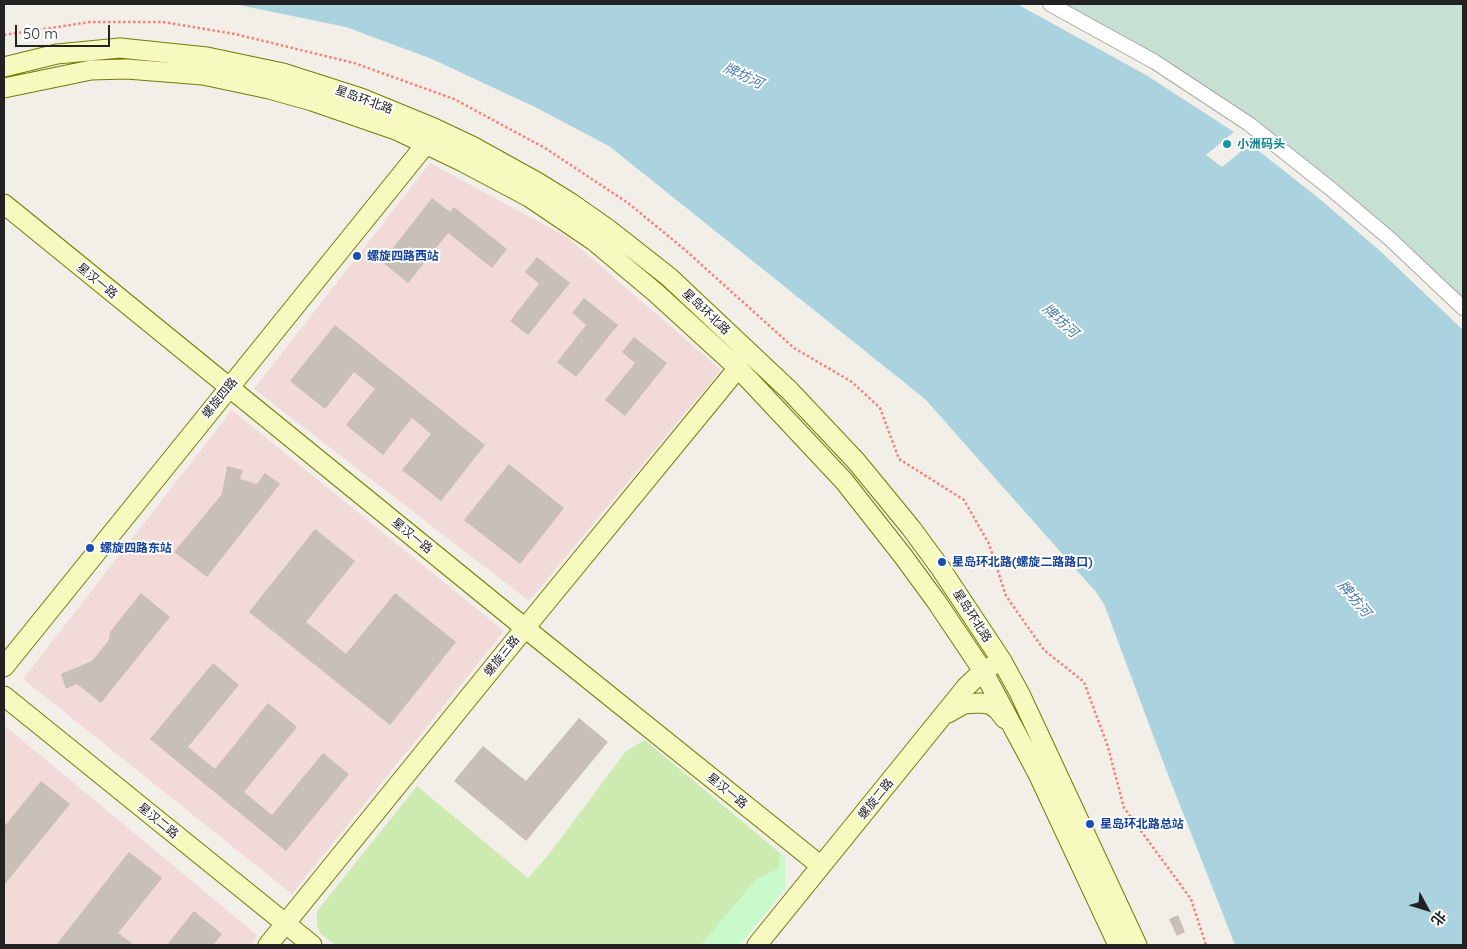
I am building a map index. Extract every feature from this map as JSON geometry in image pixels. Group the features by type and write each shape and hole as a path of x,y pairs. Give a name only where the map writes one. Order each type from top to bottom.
{"street":[{"path":"1050,4 1154,62 1249,124 1323,182 1390,239 1463,308"},
{"name":"星岛环北路","path":"4,67 57,54 120,48 207,57 246,64 319,84 361,98 430,136 463,162 529,197 594,241 676,310 738,368 844,481 936,601 983,671 1015,730 1038,774 1118,945"},
{"name":"星岛环北路","path":"4,88 91,70 136,69 203,75 236,81 430,136 472,146 571,202 608,229 669,277 790,390 827,428 868,476 939,566 1002,661 1020,694 1138,945"},
{"name":"螺旋四路","path":"4,667 430,136"},
{"name":"星汉一路","path":"4,204 821,866"},
{"name":"螺旋三路","path":"268,945 738,368"},
{"name":"螺旋二路","path":"757,945 966,688 983,671 1002,661"},
{"name":"星汉二路","path":"4,696 312,945"},
{"path":"945,714 964,704 980,702 989,704 1015,730"}],"path":[{"path":"4,35 90,22 163,22 235,34 354,63 454,99 545,148 628,203 684,248 794,348 852,382 880,408 899,459 964,500 989,544 1006,596 1044,650 1084,682 1108,747 1124,808 1192,899 1206,945"}],"shaded area":[{"path":"430,163 567,237 721,370 529,601 254,389"},
{"path":"232,410 504,631 292,894 23,679"},
{"path":"4,725 258,936 250,945 4,945"}],"green space":[{"path":"1059,4 1463,4 1463,301 1333,185"},
{"path":"645,740 780,853 779,869 757,879 701,945 335,945 320,933 317,925 317,911 417,786 528,878 550,853 626,751"},
{"path":"780,853 785,857 785,889 740,945 701,945 757,879 779,869"}],"water":[{"name":"牌坊河","path":"234,4 1017,4 1146,75 1234,132 1206,155 1222,167 1250,144 1321,200 1379,250 1463,330 1463,945 1235,945 1165,767 1104,604 1096,592 925,399 609,146 537,108 432,59 346,27"}],"building":[{"path":"432,198 450,212 454,207 507,249 492,268 448,233 408,283 382,262"},
{"path":"537,257 570,283 528,335 510,321 539,284 525,272"},
{"path":"584,298 618,325 576,377 557,362 586,325 572,313"},
{"path":"335,325 485,445 441,501 402,470 431,434 412,418 383,455 346,425 375,389 354,372 325,409 290,381"},
{"path":"634,337 667,363 625,416 605,400 635,363 622,352"},
{"path":"509,464 564,508 520,564 464,520"},
{"path":"227,466 243,470 240,479 257,484 265,473 280,484 207,577 174,552 222,494"},
{"path":"315,529 355,561 306,622 346,654 395,593 456,642 390,725 249,612"},
{"path":"141,593 170,617 101,703 77,684 66,689 61,674 92,661 109,640 110,632"},
{"path":"213,663 239,685 188,747 215,769 268,703 297,727 244,792 272,815 323,753 349,774 286,851 150,739"},
{"path":"579,718 608,742 526,841 454,781 483,746 526,781"},
{"path":"41,781 70,804 4,885 4,827"},
{"path":"129,852 162,878 118,933 134,945 56,945"},
{"path":"194,911 222,934 213,945 167,945"},
{"path":"1178,915 1185,932 1177,936 1169,919"}],"place":[{"name":"小洲码头","path":"1227,144"},
{"name":"螺旋四路西站","path":"357,256"},
{"name":"螺旋四路东站","path":"90,548"},
{"name":"星岛环北路(螺旋二路路口)","path":"942,562"},
{"name":"星岛环北路总站","path":"1090,824"}]}
